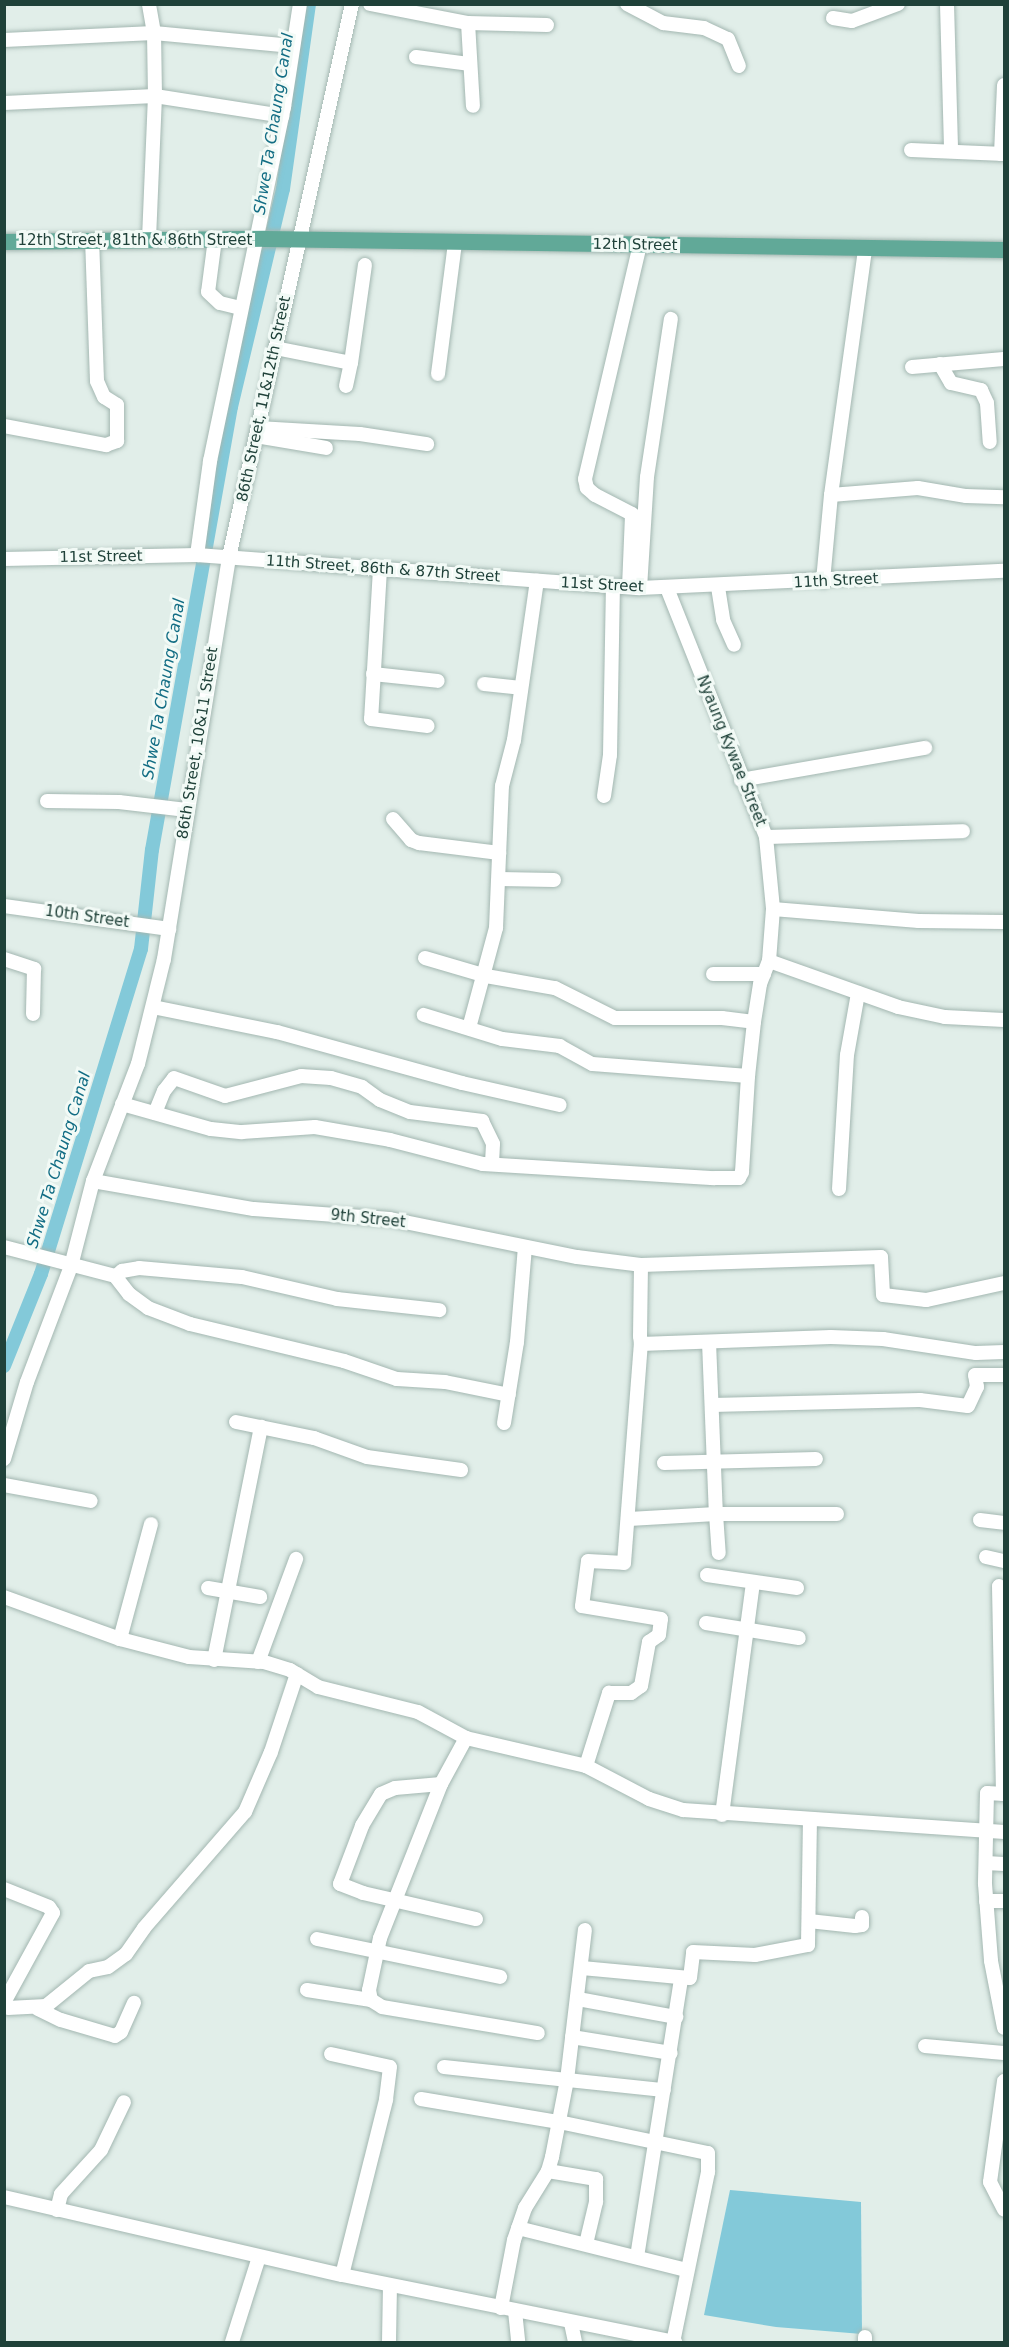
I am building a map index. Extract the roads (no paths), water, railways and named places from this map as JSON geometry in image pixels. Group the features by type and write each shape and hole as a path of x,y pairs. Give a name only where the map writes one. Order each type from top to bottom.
{"main road":[{"name":"12th Street, 81th & 86th Street","path":"4,242 149,239 266,240"},
{"name":"12th Street","path":"266,240 1005,250"}],"street":[{"path":"149,4 154,33 155,96 149,239"},
{"path":"229,557 204,555 202,500 240,308 266,240 292,46 300,4"},
{"name":"86th Street, 11&12th Street","path":"229,557 352,4"},
{"path":"370,4 468,23 547,25"},
{"path":"627,4 663,23 704,28 729,39 739,66"},
{"path":"833,18 852,21 898,4"},
{"path":"947,4 951,151"},
{"path":"468,23 473,106"},
{"path":"4,40 154,33 292,46"},
{"path":"416,57 469,64"},
{"path":"911,150 1003,154 1005,85"},
{"path":"4,103 155,96 282,116"},
{"path":"215,239 207,292 220,303 240,308"},
{"path":"4,426 106,445 117,441 117,405 104,397 97,381 92,241"},
{"path":"438,374 455,243"},
{"path":"639,512 595,495 587,488 585,479 640,245"},
{"path":"823,581 831,495 865,249"},
{"path":"346,386 364,265"},
{"path":"634,588 639,512 671,318"},
{"path":"275,348 351,363"},
{"path":"912,367 1005,359"},
{"path":"940,364 951,383 981,390 987,403 990,442"},
{"path":"257,432 360,434 427,444"},
{"path":"257,432 326,448"},
{"path":"831,495 918,488 966,496 1005,497"},
{"name":"11st Street","path":"4,559 204,555"},
{"name":"11th Street, 86th & 87th Street","path":"229,557 537,581"},
{"name":"86th Street, 10&11 Street","path":"4,1459 27,1382 69,1266 93,1181 122,1104 153,1007 181,809 229,557"},
{"path":"380,569 371,719 428,726"},
{"name":"11th Street","path":"668,588 1005,571"},
{"path":"469,1028 486,976 496,928 502,786 514,740 537,581"},
{"name":"11st Street","path":"537,581 634,588 668,588"},
{"path":"604,796 610,755 613,586"},
{"path":"718,587 723,620 734,645"},
{"name":"Nyaung Kywae Street","path":"492,1164 739,1178 754,1022 767,967 773,909 766,837 741,780 668,588"},
{"path":"373,674 438,681"},
{"path":"484,684 520,688"},
{"path":"741,780 925,748"},
{"path":"47,801 156,805 181,809"},
{"path":"393,819 411,840 419,843 499,853"},
{"path":"766,837 963,831"},
{"path":"499,879 554,880"},
{"name":"10th Street","path":"4,906 165,928"},
{"path":"773,909 929,922 1005,922"},
{"path":"4,958 34,969 33,1014"},
{"path":"425,958 486,976 555,988 615,1018 722,1018 754,1022"},
{"path":"713,974 767,967 945,1017 1005,1020"},
{"path":"839,1188 847,1055 858,993"},
{"path":"153,1007 277,1032 462,1083 561,1105"},
{"path":"423,1015 502,1038 560,1046 592,1064 748,1076"},
{"path":"122,1104 211,1130 315,1127 390,1140 492,1164 493,1144 482,1121 410,1112 380,1100 362,1087 330,1078 301,1076 225,1096 174,1078 164,1091 155,1113"},
{"name":"9th Street","path":"93,1181 254,1209 390,1219 525,1246 641,1265 882,1257 883,1295 926,1300 1005,1283"},
{"path":"504,1423 525,1246"},
{"path":"4,1247 69,1266 114,1275 139,1268 242,1277 337,1299 439,1310"},
{"path":"586,1766 607,1698 613,1692 639,1690 649,1642 659,1635 662,1619 582,1606 588,1561 624,1563 630,1519 641,1344 641,1265"},
{"path":"114,1275 129,1294 148,1308 190,1324 344,1361 397,1379 445,1382 508,1395"},
{"path":"641,1344 831,1337 884,1339 976,1353 1005,1352"},
{"path":"709,1342 719,1553"},
{"path":"712,1405 937,1400 968,1406 977,1387 975,1375 1005,1375"},
{"path":"236,1422 314,1438 367,1457 461,1470"},
{"path":"213,1660 261,1427"},
{"path":"664,1463 816,1459"},
{"path":"4,1485 91,1501"},
{"path":"630,1519 716,1514 837,1514"},
{"path":"980,1520 1005,1523"},
{"path":"120,1639 151,1524"},
{"path":"986,1557 1005,1561"},
{"path":"258,1662 296,1559"},
{"path":"707,1575 797,1588"},
{"path":"722,1815 753,1582"},
{"path":"999,1586 1004,1794 987,1793 986,1901 991,1960 1003,1998 1005,2028"},
{"path":"208,1588 260,1597"},
{"path":"4,1598 120,1639 213,1660 258,1662 297,1674 318,1687 418,1712 466,1738 586,1766 649,1799 683,1810 722,1815 1005,1832"},
{"path":"706,1623 799,1638"},
{"path":"4,1889 49,1907 53,1913 6,2006 38,2008 46,2006 89,1971 108,1967 126,1954 144,1928 245,1812 271,1752 297,1674"},
{"path":"370,2000 369,1990 377,1952 395,1901 441,1784 466,1738"},
{"path":"441,1784 395,1788 381,1794 347,1860 340,1884 395,1901 476,1919"},
{"path":"582,1968 690,1978 693,1952 755,1955 807,1945 810,1819"},
{"path":"986,1863 1005,1864"},
{"path":"986,1901 1005,1901"},
{"path":"809,1921 855,1926 862,1925 862,1917"},
{"path":"501,2308 518,2228 525,2208 548,2171 559,2122 578,2000 585,1930"},
{"path":"317,1939 500,1977"},
{"path":"638,2257 681,1978"},
{"path":"307,1990 370,2000 382,2007 538,2032"},
{"path":"578,2000 676,2017"},
{"path":"38,2008 61,2020 115,2036 121,2032 134,2003"},
{"path":"572,2037 671,2053"},
{"path":"925,2046 1005,2053"},
{"path":"331,2054 390,2067 386,2100 342,2276"},
{"path":"444,2067 664,2090"},
{"path":"1003,2205 990,2182 990,2163 1004,2082"},
{"path":"4,2197 342,2276 571,2323 620,2337 674,2342 686,2270 708,2172 708,2153 559,2122 421,2100"},
{"path":"57,2210 61,2194 101,2150 124,2102"},
{"path":"548,2171 596,2179 599,2186 586,2244"},
{"path":"518,2228 686,2270"},
{"path":"232,2343 259,2257"},
{"path":"389,2343 390,2286"},
{"path":"515,2311 518,2343"},
{"path":"571,2323 575,2343"}],"water":[{"path":"730,2190 861,2202 862,2334 776,2327 704,2315"}],"waterway":[{"name":"Shwe Ta Chaung Canal","path":"4,1366 41,1274 141,949 152,850 231,407 283,189 309,4"}]}
